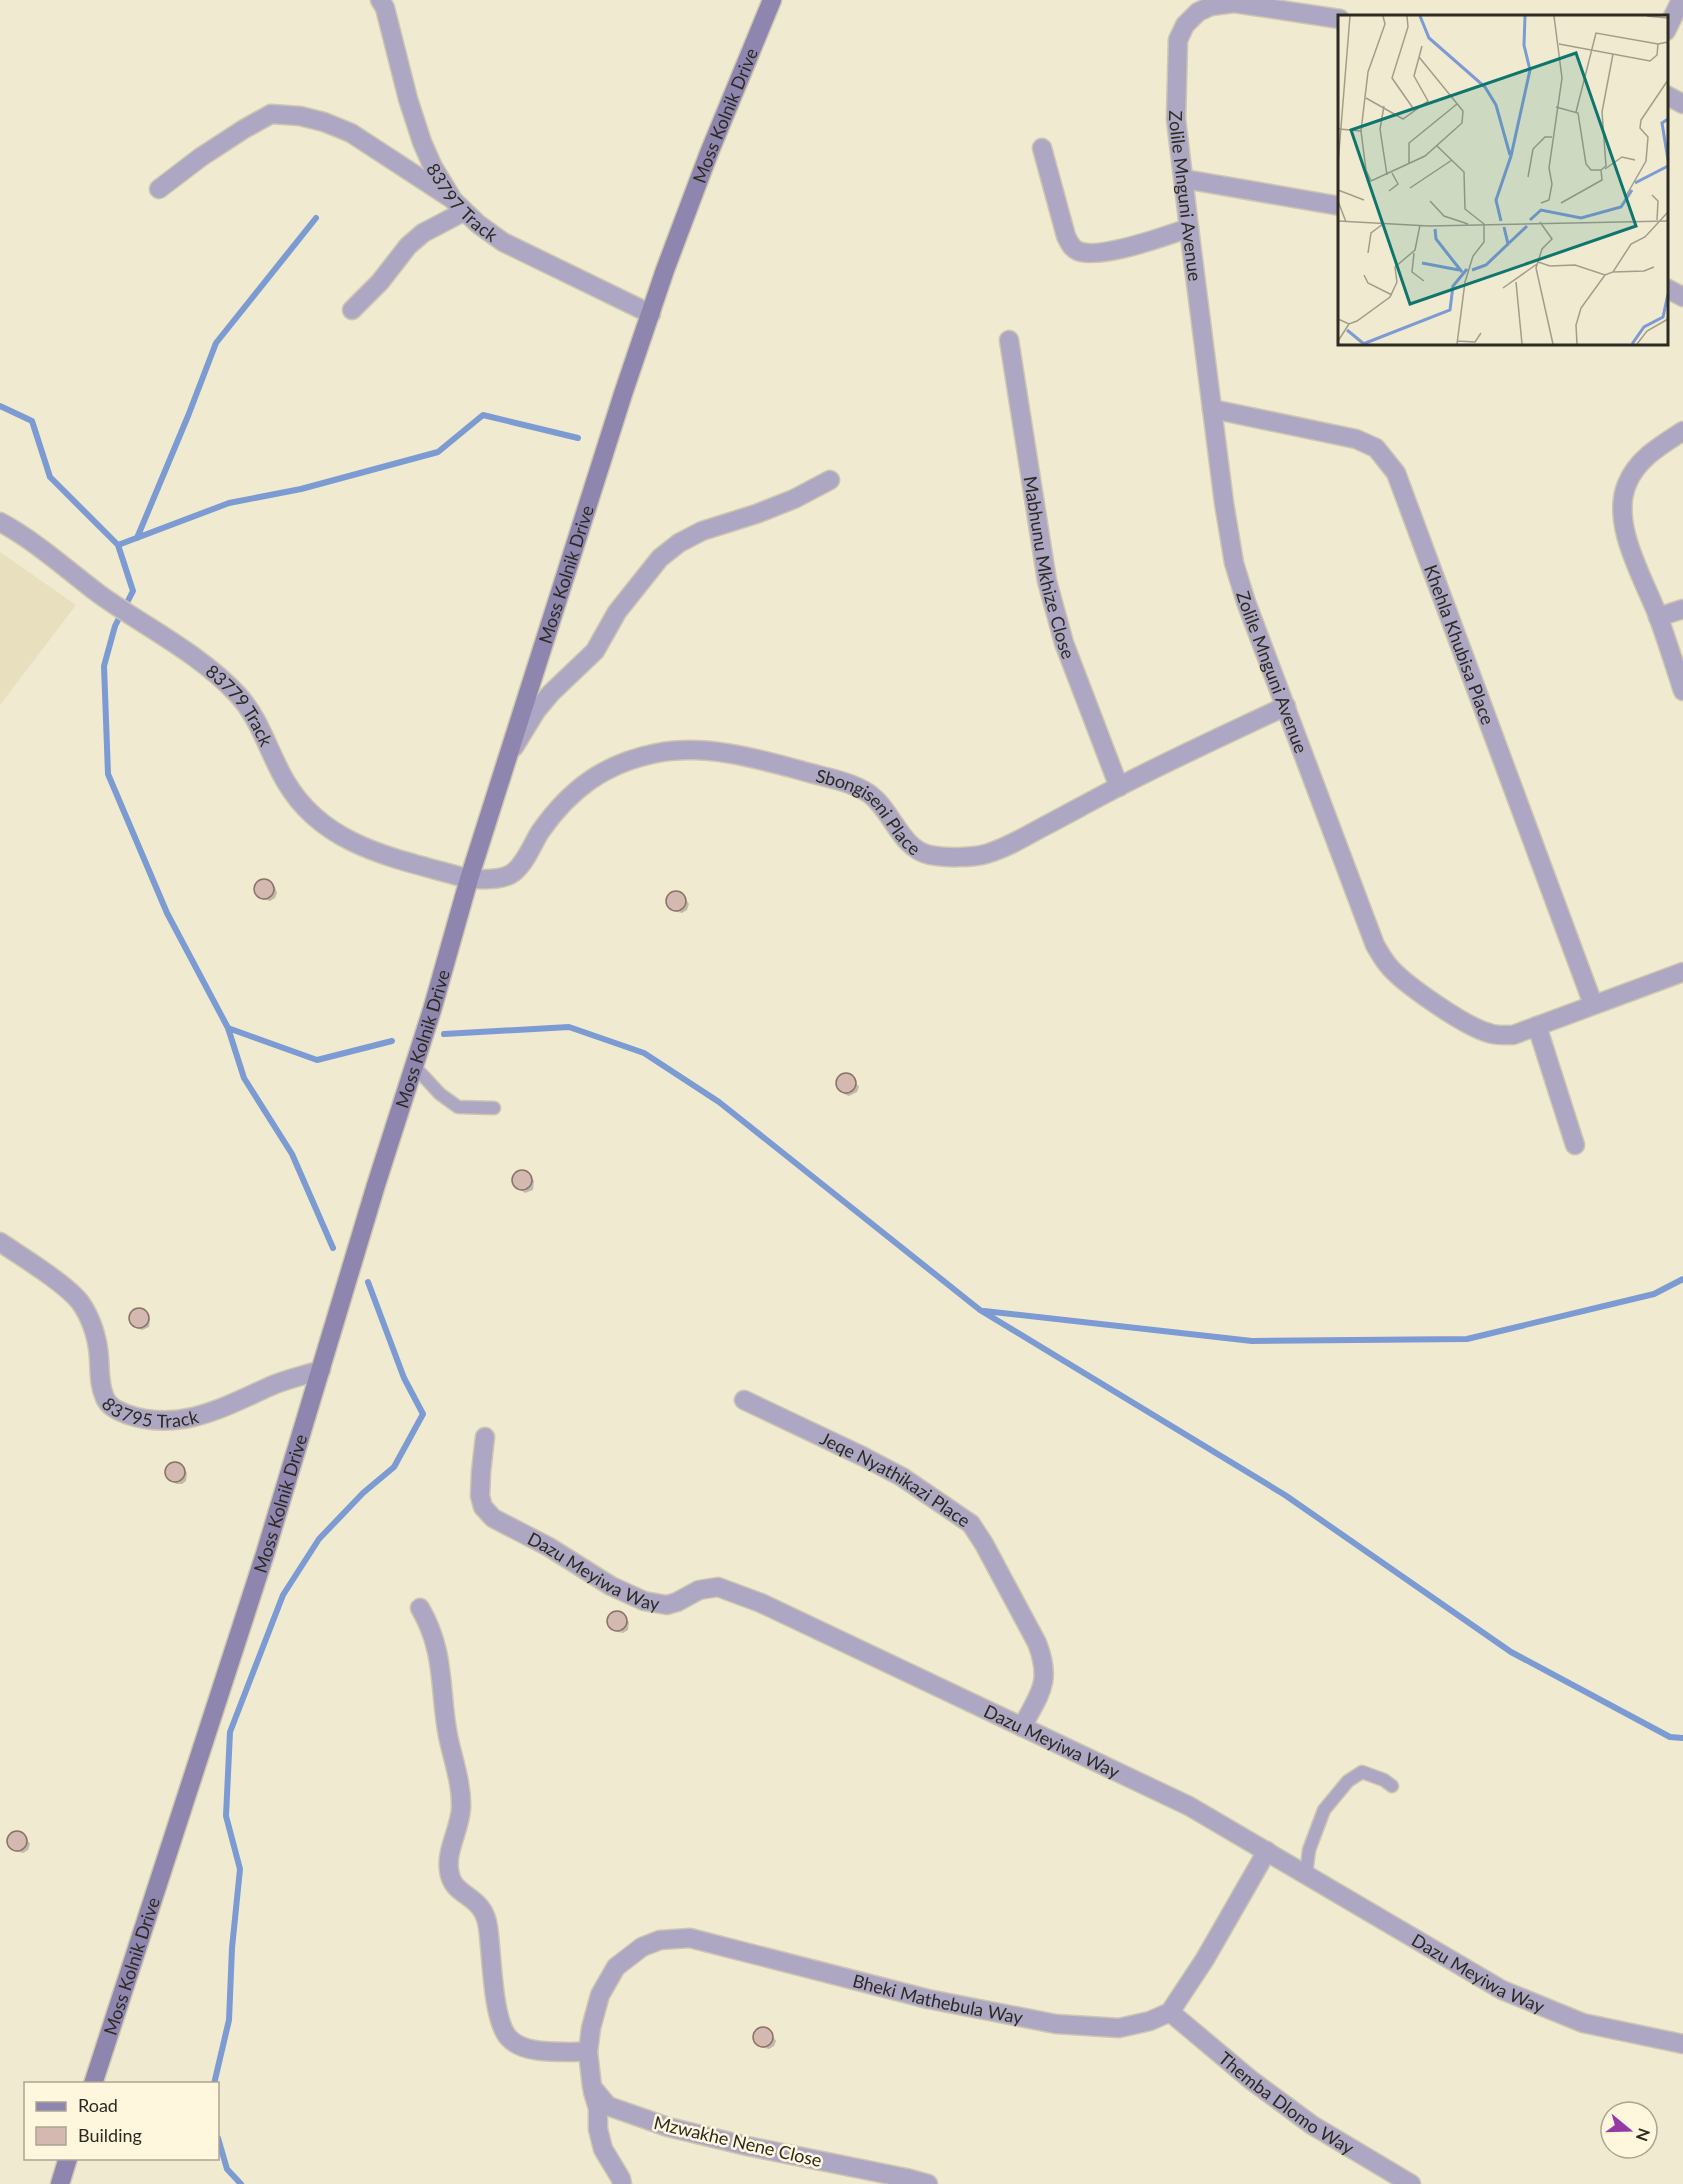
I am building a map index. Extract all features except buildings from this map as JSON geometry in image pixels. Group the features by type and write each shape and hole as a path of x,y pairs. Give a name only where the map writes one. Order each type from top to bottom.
{"main road":[{"name":"Moss Kolnik Drive","path":"94,2082 261,1565 375,1185 432,1010 469,879 623,394 709,153 771,1"},
{"path":"60,2184 67,2160"}],"street":[{"name":"83797 Track","path":"380,0 385,8 408,99 422,142 433,167 458,206 477,224 503,242 651,314"},
{"path":"1668,27 1681,0"},
{"name":"Zolile Mnguni Avenue","path":"1338,19 1234,3 1211,6 1198,12 1185,25 1178,40 1176,119 1212,409 1234,563 1246,602 1375,945 1389,966 1408,984 1446,1011 1487,1033 1513,1035 1683,972"},
{"path":"1668,96 1683,104"},
{"path":"159,189 201,157 243,129 271,114 300,116 324,122 351,133 458,206 408,246 380,282 352,310"},
{"path":"1042,148 1066,236 1072,248 1079,251 1101,252 1138,244 1190,228"},
{"path":"1184,179 1338,206"},
{"path":"1668,289 1683,297"},
{"name":"Mabhunu Mkhize Close","path":"1009,340 1047,580 1064,643 1119,787"},
{"name":"Khehla Khubisa Place","path":"1212,409 1356,439 1376,448 1396,473 1593,1004"},
{"path":"1683,431 1651,453 1634,470 1626,485 1622,514 1629,544 1658,617 1683,691"},
{"path":"507,759 536,711 551,693 595,651 617,612 660,558 679,543 702,531 794,499 830,480"},
{"name":"83779 Track","path":"0,522 26,536 97,592 207,666 240,697 260,726 276,766 292,794 318,822 363,848 469,879"},
{"path":"1658,617 1683,609"},
{"name":"Sbongiseni Place","path":"469,879 489,879 513,873 522,863 549,820 580,786 600,772 658,752 711,752 739,755 850,785 868,793 884,807 912,847 929,855 983,854 1006,847 1119,787 1286,706"},
{"path":"1537,1026 1575,1145"},
{"name":"83795 Track","path":"0,1242 64,1287 79,1302 95,1335 101,1388 106,1400 114,1409 141,1419 162,1422 181,1420 198,1416 276,1384 321,1370"},
{"name":"Jeqe Nyathikazi Place","path":"744,1400 902,1477 971,1524 1037,1643 1043,1660 1045,1675 1042,1689 1022,1727"},
{"name":"Dazu Meyiwa Way","path":"485,1437 480,1496 487,1513 549,1546 611,1586 645,1601 667,1605 699,1590 718,1587 761,1603 1189,1806 1502,1990 1583,2023 1683,2044"},
{"path":"420,1608 430,1626 437,1649 443,1679 448,1734 462,1796 461,1816 448,1869 452,1883 474,1900 487,1915 496,2005 501,2025 508,2038 529,2050 588,2052 592,2087 598,2108 598,2129 603,2149 622,2184"},
{"path":"1170,2012 1205,1959 1267,1851"},
{"name":"Bheki Mathebula Way","path":"588,2052 591,2028 600,1995 616,1966 642,1947 660,1940 690,1938 928,1999 1056,2024 1119,2028 1170,2012"},
{"name":"Themba Dlomo Way","path":"1170,2012 1251,2080 1312,2125 1411,2184"},
{"name":"Mzwakhe Nene Close","path":"592,2087 608,2106 668,2127 928,2184"}],"lane":[{"path":"414,1066 440,1094 458,1107 494,1108"},
{"path":"1306,1874 1309,1850 1324,1810 1348,1781 1362,1773 1384,1780 1392,1786"}],"shaded area":[{"path":"0,552 76,605 0,705"}],"waterway":[{"path":"137,538 216,343 316,218"},
{"path":"0,406 32,421 50,477 118,545 133,591 115,626 104,666 108,774 167,913 228,1028 317,1060 392,1041"},
{"path":"118,545 229,503 301,489 438,452 483,415 578,438"},
{"path":"444,1034 569,1027 644,1053 719,1102 980,1310 1285,1495 1511,1652 1670,1737 1683,1738"},
{"path":"228,1028 244,1078 292,1154 333,1248"},
{"path":"984,1311 1252,1341 1467,1339 1654,1294 1683,1279"},
{"path":"214,2082 229,2020 232,1948 240,1869 226,1816 230,1732 283,1595 319,1539 363,1493 394,1467 423,1414 404,1378 368,1282"},
{"path":"219,2141 227,2169 241,2184"}]}
